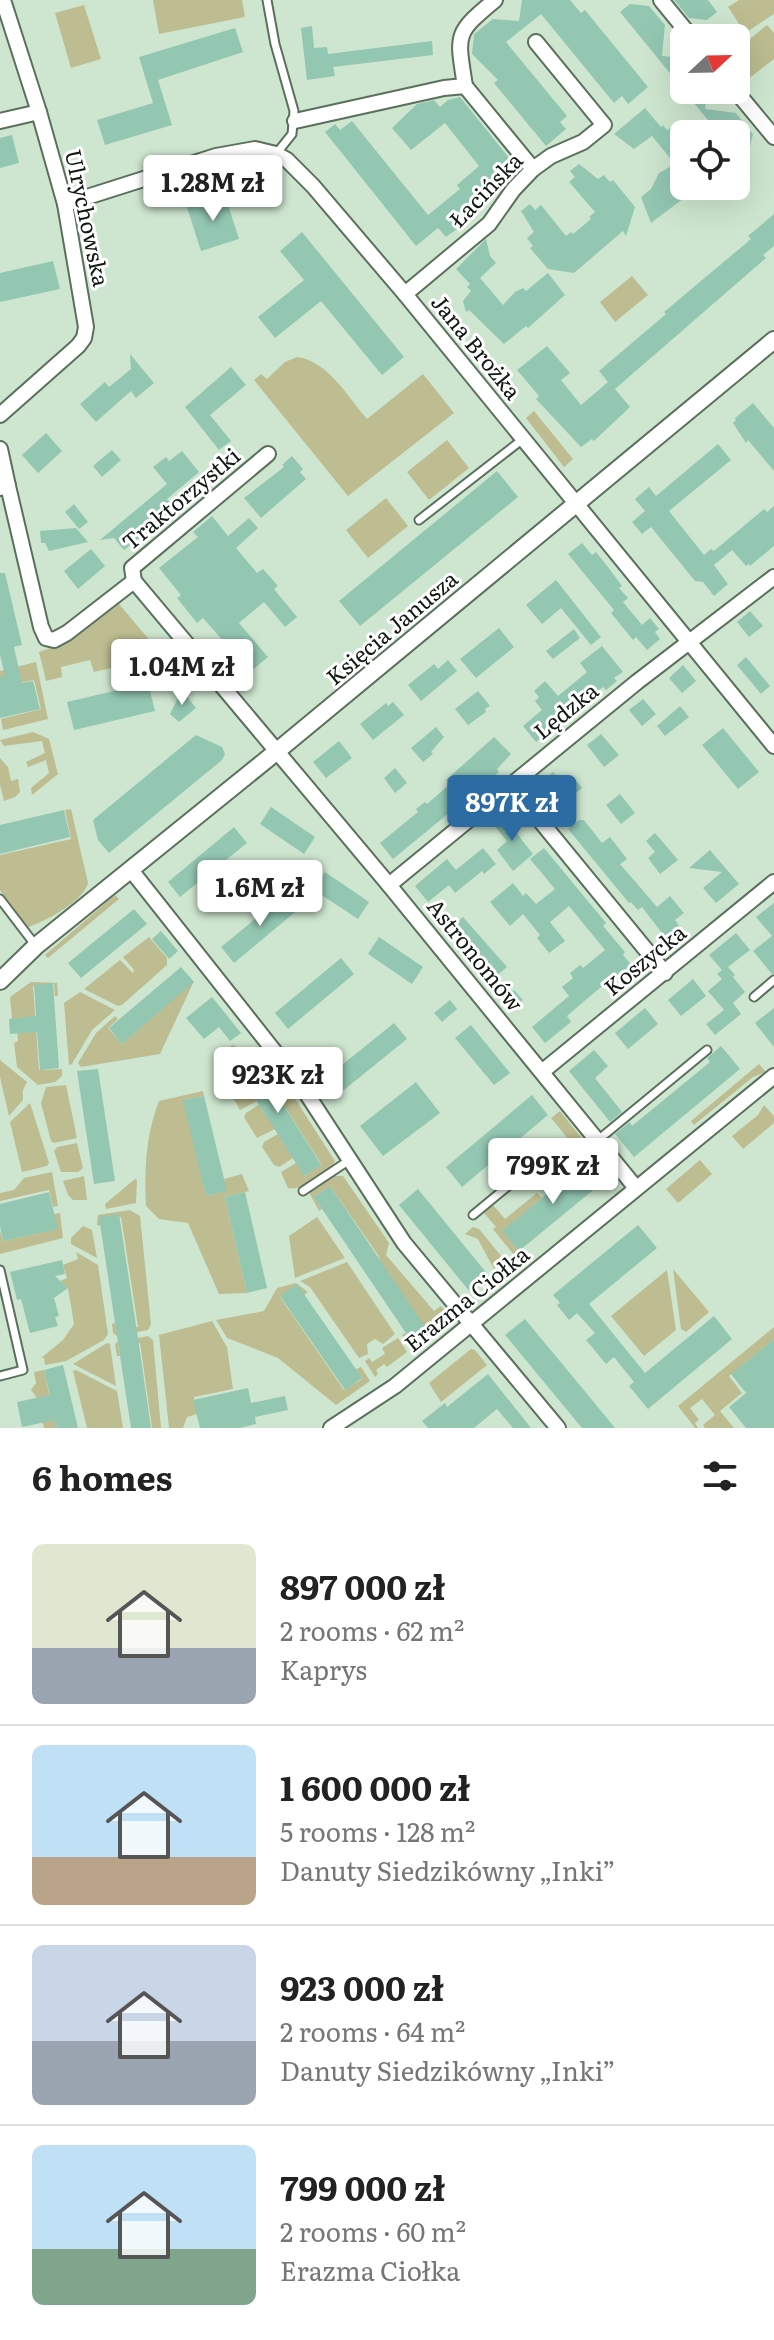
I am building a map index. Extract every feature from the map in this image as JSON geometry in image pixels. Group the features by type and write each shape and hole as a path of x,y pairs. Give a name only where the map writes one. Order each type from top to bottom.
{"street":[{"name":"Ulrychowska","path":"0,415 78,346 86,333 65,204 3,0"},
{"path":"495,0 462,31 459,44 465,86 533,169"},
{"path":"661,0 681,24"},
{"name":"Łacińska","path":"405,294 489,224 533,169 551,156 583,142 604,125 536,42"},
{"path":"295,121 465,86"},
{"path":"747,104 774,137"},
{"path":"0,121 39,112"},
{"path":"65,204 216,156 255,149 276,154"},
{"name":"Jana Brożka","path":"276,154 287,160 313,186 405,294 774,746"},
{"name":"Księcia Janusza","path":"0,981 36,946 774,340"},
{"path":"0,449 4,487"},
{"name":"Traktorzystki","path":"268,454 132,568 134,581 276,752"},
{"name":"Traktorzystki","path":"4,487 46,638 54,640 67,633 134,581"},
{"name":"Lędzka","path":"389,885 688,641 774,577"},
{"name":"Astronomów","path":"276,752 543,1071 636,1188"},
{"path":"510,784 665,973"},
{"path":"131,870 284,1061 404,1243 558,1428"},
{"name":"Koszycka","path":"543,1071 774,882"},
{"name":"Księcia Janusza","path":"0,965 36,946"},
{"name":"Erazma Ciołka","path":"331,1428 375,1402 472,1325 774,1076"}],"lane":[{"path":"267,0 295,121 292,134 276,154"},
{"path":"419,520 523,439"},
{"path":"0,899 36,946"},
{"path":"754,997 774,980"},
{"path":"473,1215 553,1149 563,1160 577,1160 707,1050"},
{"path":"303,1191 348,1161"},
{"path":"0,1270 23,1370 0,1376"}],"green space":[{"path":"153,0 242,0 245,17 159,34"},
{"path":"739,0 774,0 774,14 750,30 750,24 739,24 728,7"},
{"path":"84,5 101,59 71,68 55,13"},
{"path":"767,25 774,33 774,59 750,78 750,39"},
{"path":"632,276 648,295 615,322 600,302"},
{"path":"297,357 327,372 367,419 423,374 454,413 348,496 254,380 261,374 267,379 285,362"},
{"path":"534,411 573,459 564,467 526,418"},
{"path":"447,440 469,468 429,500 407,472"},
{"path":"386,498 408,526 368,558 346,530"},
{"path":"119,604 163,656 94,672 90,660 61,667 62,677 46,681 39,652 69,642"},
{"path":"36,662 48,719 3,730 1,719 41,709 34,680 0,687 0,671"},
{"path":"33,732 49,739 58,774 32,795 31,788 49,773 46,760 28,767 26,762 45,753 42,741 4,746 0,740"},
{"path":"0,758 8,767 11,781 18,779 20,792 4,801 0,785"},
{"path":"71,809 88,883 71,904 26,928 0,890 0,855 71,839 65,810"},
{"path":"115,895 119,899 48,958 45,955"},
{"path":"149,937 167,958 167,965 122,1005 118,1006 84,989 120,960 133,973 134,970 123,957"},
{"path":"194,981 160,1054 81,1067 78,1063 96,1033 115,1016 118,1019 108,1028 122,1044"},
{"path":"31,982 57,983 58,996 55,996 54,984 33,986 39,1070 62,1069 62,1076 55,1082 38,1085 17,1067 14,1043 18,1041 16,1019 12,1019 10,997"},
{"path":"80,992 115,1010 92,1030 69,1065 64,1003"},
{"path":"233,1045 247,1052 258,1048 335,1161 327,1171 301,1187 288,1188 281,1172 296,1163 305,1176 321,1164 252,1054 235,1064 238,1071 224,1079 218,1068 223,1051"},
{"path":"0,1060 27,1082 23,1100 9,1116 0,1077"},
{"path":"759,1064 766,1072 753,1077 694,1125 691,1121"},
{"path":"242,1076 257,1101 240,1110 226,1086"},
{"path":"66,1085 77,1138 54,1143 41,1103 46,1087"},
{"path":"203,1091 204,1096 184,1100 206,1196 226,1191 224,1179 242,1174 249,1191 225,1197 247,1293 219,1294 188,1223 159,1219 146,1206 147,1152 159,1101"},
{"path":"30,1103 49,1163 22,1172 10,1122"},
{"path":"259,1105 275,1129 257,1138 244,1117"},
{"path":"764,1105 774,1116 774,1123 743,1149 732,1136 758,1115"},
{"path":"560,1111 587,1145 579,1152 551,1118"},
{"path":"278,1134 293,1158 279,1167 274,1165 262,1147 264,1142"},
{"path":"77,1143 83,1168 78,1172 61,1172 54,1151 57,1147"},
{"path":"700,1160 712,1174 678,1203 666,1189"},
{"path":"52,1172 58,1206 53,1207 49,1190 0,1201 0,1193 14,1190 24,1178"},
{"path":"84,1176 87,1200 73,1200 63,1181"},
{"path":"333,1176 343,1176 389,1243 386,1255 434,1311 441,1306 447,1313 444,1323 414,1346 408,1346 402,1335 405,1333 410,1339 378,1255 330,1186 314,1197 322,1209 319,1211 309,1192"},
{"path":"135,1179 136,1203 106,1209 105,1204"},
{"path":"537,1193 542,1198 503,1231 519,1251 514,1255 484,1213 493,1205 505,1219"},
{"path":"130,1210 140,1216 151,1324 148,1330 117,1336 113,1333 112,1324 115,1323 117,1330 138,1327 121,1217 100,1219 101,1226 97,1225 98,1215"},
{"path":"60,1213 63,1238 0,1254 0,1230 3,1241 57,1229 54,1214"},
{"path":"317,1217 345,1258 295,1278 289,1236"},
{"path":"83,1226 92,1230 97,1258 71,1244 71,1238"},
{"path":"473,1227 479,1229 506,1262 495,1271 478,1239 465,1234"},
{"path":"76,1252 98,1265 108,1334 104,1340 66,1361 45,1365 44,1358 41,1358 63,1340 74,1324 68,1288 60,1281 67,1278 63,1265 78,1259"},
{"path":"347,1262 395,1334 383,1344 375,1339 367,1344 368,1354 359,1358 310,1287 300,1281"},
{"path":"673,1269 709,1312 686,1332 681,1329"},
{"path":"667,1270 676,1330 644,1356 611,1316"},
{"path":"296,1283 308,1292 304,1295 297,1285 280,1297 344,1390 362,1379 356,1369 361,1367 370,1381 336,1405 278,1358 227,1338 216,1320 264,1311 277,1288"},
{"path":"212,1321 227,1347 233,1389 194,1397 197,1414 187,1417 183,1428 169,1428 159,1335"},
{"path":"774,1327 774,1339 729,1376 742,1393 720,1411 734,1428 705,1428 703,1425 715,1415 702,1399 690,1408 699,1420 695,1423 698,1428 695,1428 678,1406"},
{"path":"148,1336 153,1340 161,1428 152,1428 140,1343 118,1346 120,1356 117,1356 115,1345"},
{"path":"398,1338 407,1352 387,1367 384,1364 376,1370 378,1374 375,1377 365,1361 369,1358 372,1362 385,1354 382,1348"},
{"path":"110,1344 116,1386 73,1364"},
{"path":"471,1349 487,1365 441,1402 429,1383"},
{"path":"44,1370 57,1428 44,1428 37,1398 31,1390 36,1383 34,1372"},
{"path":"73,1371 117,1391 123,1428 87,1428"}],"building":[{"path":"522,0 570,0 581,13 585,10 648,87 628,104 622,96 614,103 541,14 506,42 567,116 560,122 566,129 546,146 494,83 498,80 472,54 474,34 493,19 519,21"},
{"path":"674,0 708,0 717,12 707,20 689,18"},
{"path":"630,4 649,6 665,25 662,56 670,57 670,74 620,12"},
{"path":"312,26 314,48 327,47 328,54 432,41 433,55 333,67 335,76 307,80 301,28"},
{"path":"235,28 243,52 158,80 172,125 105,145 97,120 153,103 139,57"},
{"path":"460,97 509,158 501,165 507,172 498,179 499,188 476,207 479,210 469,220 446,237 438,228 416,246 325,132 335,124 340,130 352,121 428,215 460,189 457,185 479,166 445,123 411,150 392,128 417,104 434,100 440,107 448,100"},
{"path":"695,104 706,104 705,109 736,113 742,120 708,120"},
{"path":"645,108 661,127 670,128 670,158 652,136 634,149 614,134"},
{"path":"12,135 19,163 0,168 0,138"},
{"path":"579,164 598,179 604,175 610,182 613,180 635,207 626,236 623,231 574,273 548,269 530,248 533,246 527,238 534,232 521,211 530,204 535,210 541,205 566,236 571,232 573,234 595,212 569,182 575,177 570,171"},
{"path":"670,167 670,200 681,200 651,223 641,197 651,189 659,173"},
{"path":"225,195 239,239 201,251 187,207"},
{"path":"774,214 774,246 763,255 766,258 615,389 630,407 594,441 592,439 581,447 536,399 539,396 517,370 547,346 570,373 561,380 581,405 608,382 599,371 751,239 748,236"},
{"path":"302,232 404,357 382,375 321,301 275,338 258,317 304,280 280,251"},
{"path":"486,239 490,256 496,263 480,278 503,305 515,292 523,288 526,291 548,273 565,295 528,328 526,326 504,344 469,310 466,312 463,301 471,291 467,287 470,284 456,269"},
{"path":"53,261 60,289 0,302 0,273"},
{"path":"130,354 154,383 136,398 131,391 96,422 80,404 105,382 109,387 131,369"},
{"path":"231,367 246,385 210,415 231,441 219,450 185,407"},
{"path":"753,403 774,428 774,471 748,440 746,443 733,423"},
{"path":"46,433 62,451 38,473 22,455"},
{"path":"718,444 731,460 669,511 704,555 711,549 714,551 764,509 767,512 774,506 774,546 750,566 746,566 732,550 714,565 728,584 714,596 703,582 695,581 651,527 642,534 632,522 645,511 635,499 649,487 656,496"},
{"path":"112,450 121,460 102,477 93,466"},
{"path":"182,451 199,472 167,499 175,509 124,550 114,538 100,540 167,484 153,467 166,457 169,461"},
{"path":"292,456 303,469 300,472 306,479 261,518 244,498 284,467 282,465"},
{"path":"497,471 518,497 360,626 339,601"},
{"path":"74,504 88,522 79,529 65,512"},
{"path":"212,516 228,536 249,518 258,528 236,548 257,573 263,569 278,586 274,589 297,617 285,627 264,602 239,623 268,657 249,673 239,660 233,666 225,655 231,650 203,618 197,623 177,598 181,595 159,568 198,537 193,532"},
{"path":"76,528 88,542 49,551 45,543 41,543 40,531"},
{"path":"582,543 592,555 596,552 622,586 619,588 628,598 623,602 642,625 650,618 659,629 655,632 660,639 647,650 636,637 633,640 611,613 614,610 568,554"},
{"path":"91,549 105,566 78,589 64,571"},
{"path":"0,573 5,573 22,645 14,647 22,683 33,681 40,709 0,718 0,677 5,676 0,655"},
{"path":"556,580 601,637 591,645 561,608 542,624 526,605"},
{"path":"750,611 763,626 749,637 737,622"},
{"path":"499,628 514,647 476,678 460,659"},
{"path":"574,629 580,638 553,659 546,651"},
{"path":"602,646 623,672 614,678 617,681 606,690 603,687 581,705 579,702 536,742 523,726 542,710 535,701 539,697 534,691 545,681 558,696 587,672 580,663"},
{"path":"746,657 770,686 761,694 737,665"},
{"path":"448,660 457,671 421,701 408,685 434,664 438,669"},
{"path":"683,665 696,681 682,693 669,678"},
{"path":"148,683 155,711 74,730 67,702"},
{"path":"182,690 196,708 179,722 170,714"},
{"path":"478,691 490,706 468,725 455,709"},
{"path":"643,699 656,714 642,726 629,710"},
{"path":"393,702 404,715 373,740 360,724 386,703 388,706"},
{"path":"680,706 689,717 665,736 657,726"},
{"path":"436,727 444,737 431,752 433,754 423,762 411,748"},
{"path":"723,728 759,772 738,789 702,745"},
{"path":"601,734 619,755 604,767 587,745"},
{"path":"196,735 222,747 225,754 222,760 109,853 98,840 93,820"},
{"path":"494,737 511,754 497,769 499,772 393,859 380,843 418,812 416,809 425,802 427,804 450,784 446,780"},
{"path":"339,741 352,758 326,778 313,762"},
{"path":"395,768 407,783 395,793 384,778"},
{"path":"553,772 564,786 574,778 582,788 559,807 539,784"},
{"path":"620,794 635,813 621,824 606,805"},
{"path":"271,807 315,837 304,854 260,824"},
{"path":"64,810 70,837 0,854 0,825"},
{"path":"506,812 518,827 514,830 533,854 513,871 497,850 507,841 492,823"},
{"path":"579,820 584,820 602,843 610,837 627,859 620,864 657,907 670,896 684,913 675,920 682,930 668,941 642,907 638,910 629,903 568,829"},
{"path":"234,827 247,843 180,897 168,882"},
{"path":"655,833 678,860 660,874 648,858 655,852 646,841"},
{"path":"483,848 496,864 455,893 449,885 428,902 415,886 447,859 456,870"},
{"path":"544,848 606,923 603,926 635,969 620,982 615,976 589,997 567,1016 571,1022 545,1043 532,1027 569,996 562,987 573,978 570,973 580,965 583,968 605,950 569,906 550,922 565,941 549,953 537,938 540,935 523,914 510,926 490,902 513,883 523,896 526,893 536,904 555,889 530,859"},
{"path":"710,850 739,884 716,903 703,888 722,872 689,868"},
{"path":"325,872 369,902 358,919 314,890"},
{"path":"287,893 300,908 234,963 221,947"},
{"path":"774,903 772,974 753,951 772,936 756,917"},
{"path":"134,909 147,924 81,978 68,963"},
{"path":"463,917 507,967 493,979 451,927"},
{"path":"161,931 178,951 169,959 152,939"},
{"path":"736,933 750,950 728,967 745,992 733,1003 741,1014 715,1035 706,1024 724,1010 708,991 722,979 717,974 722,970 709,955"},
{"path":"379,937 423,967 412,984 368,954"},
{"path":"341,958 354,974 288,1029 275,1013"},
{"path":"181,967 194,982 122,1044 109,1028"},
{"path":"693,979 706,996 681,1016 668,1000"},
{"path":"53,983 59,1068 40,1070 37,1032 10,1034 9,1019 36,1016 34,985"},
{"path":"514,990 523,1000 510,1011 501,1001"},
{"path":"212,997 241,1033 230,1041 219,1027 204,1039 186,1018"},
{"path":"450,1000 457,1009 442,1022 434,1013"},
{"path":"645,1008 658,1024 628,1049 615,1033"},
{"path":"774,1008 774,1047 755,1023"},
{"path":"394,1023 407,1039 340,1093 327,1077"},
{"path":"471,1025 510,1073 494,1085 455,1038"},
{"path":"721,1046 740,1069 634,1157 615,1134 630,1122 632,1126 710,1062 707,1058"},
{"path":"594,1050 608,1066 595,1078 622,1112 610,1122 569,1071"},
{"path":"252,1054 321,1165 304,1176 234,1065"},
{"path":"98,1069 115,1181 94,1184 77,1071"},
{"path":"416,1082 440,1113 383,1156 360,1126"},
{"path":"532,1095 548,1115 462,1187 446,1167"},
{"path":"204,1096 227,1191 206,1196 183,1100"},
{"path":"587,1161 603,1182 519,1251 502,1231"},
{"path":"330,1186 426,1328 410,1339 314,1197"},
{"path":"418,1189 489,1276 470,1292 399,1205"},
{"path":"49,1192 58,1229 3,1241 0,1204"},
{"path":"245,1192 267,1288 247,1293 225,1197"},
{"path":"119,1214 151,1428 131,1428 99,1217"},
{"path":"638,1225 657,1248 589,1304 645,1373 714,1316 732,1339 648,1409 629,1386 634,1382 614,1357 606,1364 586,1340 595,1333 577,1313 569,1320 553,1295"},
{"path":"62,1260 65,1274 55,1276 68,1288 54,1298 59,1316 55,1317 58,1326 30,1333 10,1272"},
{"path":"297,1284 362,1378 345,1390 280,1296"},
{"path":"525,1319 615,1428 582,1428 505,1335"},
{"path":"774,1339 774,1428 746,1428 729,1407 746,1393 731,1374"},
{"path":"63,1365 78,1428 57,1428 55,1420 22,1427 17,1402 50,1395 44,1370"},
{"path":"488,1374 531,1428 513,1428 497,1409 474,1428 428,1428 422,1421 445,1403 447,1407"},
{"path":"248,1388 251,1403 285,1396 288,1410 255,1417 256,1424 240,1428 200,1428 193,1400"}]}
